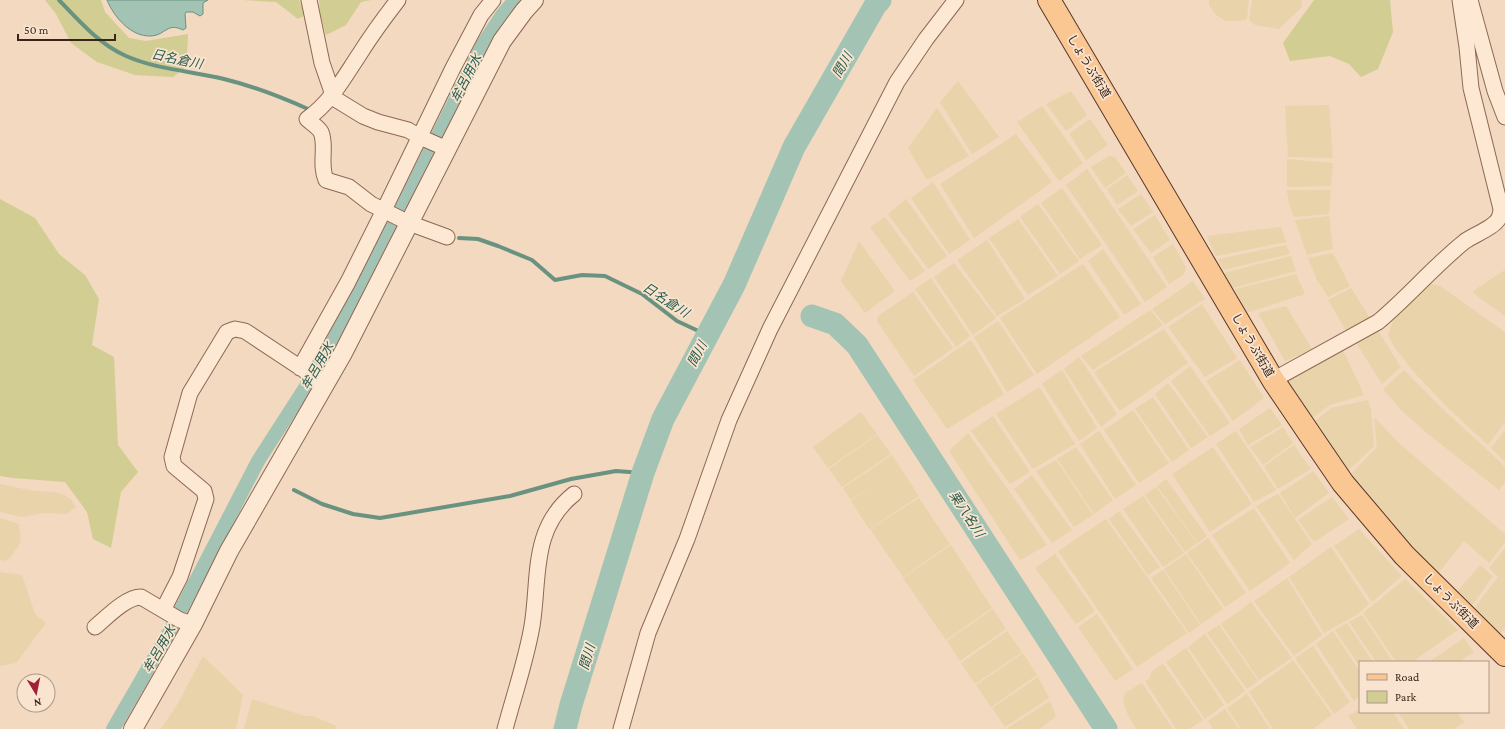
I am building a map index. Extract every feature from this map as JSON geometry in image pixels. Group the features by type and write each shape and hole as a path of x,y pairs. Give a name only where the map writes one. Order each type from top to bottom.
{"main road":[{"name":"しょうぶ街道","path":"1049,0 1273,380 1334,470 1404,555 1505,655"}],"street":[{"path":"309,0 322,63 331,89 332,97"},
{"path":"398,0 380,22 332,97 318,111 307,119 320,132 323,143 323,172 326,180 349,187 372,204 406,221 447,237"},
{"path":"302,369 386,211 481,15 493,0"},
{"path":"176,617 229,551 322,382 354,332 406,221 443,147 502,41 534,0"},
{"path":"621,729 648,633 687,539 729,420 770,329 897,82 926,38 956,0"},
{"path":"1273,380 1378,322 1453,252 1465,242 1492,225 1499,218 1501,209 1471,88 1460,0"},
{"path":"1470,0 1495,92 1505,117"},
{"path":"332,97 363,116 378,122 408,130 443,147"},
{"path":"133,729 176,617 180,577 206,499 204,491 174,466 172,457 190,393 227,332 235,329 246,331 322,382"},
{"path":"505,729 532,626 536,577 542,541 548,525 564,501 574,494"},
{"path":"95,627 128,600 136,597 141,597 176,617"}],"shaded area":[{"path":"107,0 208,0 203,3 203,14 200,16 193,12 186,12 186,28 183,30 173,27 160,34 151,36 130,30 114,13"},
{"path":"1209,0 1249,0 1247,19 1226,21 1216,15 1209,5"},
{"path":"1252,0 1302,0 1302,7 1279,29 1255,25 1249,20"},
{"path":"958,81 999,137 972,154 940,102"},
{"path":"1071,91 1087,115 1066,131 1046,104"},
{"path":"1329,105 1333,158 1288,157 1285,106"},
{"path":"1042,106 1083,163 1059,181 1017,122"},
{"path":"937,108 969,156 927,180 908,148"},
{"path":"1090,119 1108,145 1086,160 1069,134"},
{"path":"1016,134 1052,182 974,238 940,184"},
{"path":"1109,156 1115,157 1126,173 1105,188 1091,167"},
{"path":"1287,159 1333,163 1331,186 1287,187"},
{"path":"1087,169 1167,287 1145,302 1066,185"},
{"path":"1127,175 1138,191 1117,205 1107,189"},
{"path":"933,182 970,240 949,254 911,198"},
{"path":"1062,188 1102,245 1080,259 1041,203"},
{"path":"1287,190 1331,190 1329,214 1294,217 1289,204"},
{"path":"1141,194 1153,212 1131,226 1118,209"},
{"path":"906,199 947,256 928,269 888,214"},
{"path":"1038,204 1079,261 1060,274 1020,217"},
{"path":"1155,215 1170,240 1151,253 1133,229"},
{"path":"1329,216 1333,249 1307,255 1295,220"},
{"path":"885,217 925,271 910,281 870,227"},
{"path":"1018,219 1058,276 1028,295 989,238"},
{"path":"1281,227 1286,242 1216,256 1207,236"},
{"path":"987,240 1025,299 997,316 957,260"},
{"path":"859,241 895,291 865,313 841,281"},
{"path":"1173,244 1186,267 1184,274 1169,284 1153,257"},
{"path":"1286,245 1290,254 1223,270 1218,259"},
{"path":"1103,249 1141,304 1124,315 1088,261"},
{"path":"1333,253 1350,286 1328,297 1317,280 1308,258"},
{"path":"1291,256 1296,271 1232,288 1224,273"},
{"path":"954,263 996,318 973,335 934,277"},
{"path":"1083,264 1120,317 1037,374 1000,318"},
{"path":"1505,270 1505,316 1477,296 1473,291"},
{"path":"1296,274 1305,294 1246,313 1235,289"},
{"path":"931,278 970,336 956,347 915,289"},
{"path":"1193,281 1205,299 1165,324 1152,309"},
{"path":"1427,283 1440,286 1505,332 1505,422 1488,445 1446,406 1414,372 1395,348 1388,335 1394,318"},
{"path":"1351,288 1370,318 1347,332 1328,300"},
{"path":"913,292 953,348 914,376 877,321 878,316"},
{"path":"1202,304 1237,358 1205,377 1168,327"},
{"path":"1286,306 1312,349 1285,361 1258,313"},
{"path":"1150,310 1163,325 1093,370 1081,356"},
{"path":"998,321 1034,375 1007,392 974,337"},
{"path":"1164,329 1188,363 1120,411 1094,372"},
{"path":"1377,329 1401,367 1382,384 1355,341"},
{"path":"971,340 1004,394 947,429 913,380"},
{"path":"1343,350 1364,395 1330,405 1312,418 1288,381 1291,377"},
{"path":"1079,357 1117,414 1101,427 1064,369"},
{"path":"1240,360 1264,398 1233,421 1206,381"},
{"path":"1190,366 1230,423 1210,436 1171,381"},
{"path":"1062,370 1097,428 1079,441 1042,384"},
{"path":"1404,370 1505,467 1505,482 1499,490 1428,434 1400,409 1383,389"},
{"path":"1168,383 1208,437 1191,448 1155,394"},
{"path":"1039,387 1075,444 1033,469 996,414"},
{"path":"1153,397 1189,450 1172,462 1135,409"},
{"path":"1368,400 1371,409 1374,446 1348,471 1314,422 1331,408"},
{"path":"1270,408 1282,425 1248,445 1239,429"},
{"path":"1133,410 1169,463 1139,483 1104,430"},
{"path":"861,412 877,434 828,468 813,447"},
{"path":"993,416 1030,472 1010,484 971,431"},
{"path":"1374,417 1400,444 1505,534 1505,542 1489,563 1464,541 1437,575 1376,508 1351,474 1377,447"},
{"path":"1283,427 1293,443 1263,465 1250,447"},
{"path":"1505,430 1505,462 1491,448"},
{"path":"1099,431 1136,485 1115,499 1080,444"},
{"path":"1236,431 1276,490 1254,502 1216,444"},
{"path":"968,433 1047,545 1020,560 949,451"},
{"path":"877,435 891,454 842,487 829,469"},
{"path":"1294,445 1311,469 1278,489 1264,466"},
{"path":"1076,447 1113,500 1094,514 1057,459"},
{"path":"1213,447 1252,504 1210,532 1172,474"},
{"path":"892,455 919,496 869,529 851,501 883,479 851,500 843,488"},
{"path":"1056,460 1093,515 1074,527 1036,471"},
{"path":"1313,471 1329,493 1295,518 1280,493"},
{"path":"1032,475 1072,530 1052,543 1014,489"},
{"path":"1166,479 1207,536 1198,543 1157,486"},
{"path":"0,484 29,490 60,493 71,499 76,507 67,514 44,513 21,517 0,512"},
{"path":"1156,487 1197,543 1185,552 1145,495"},
{"path":"1278,494 1312,544 1294,560 1256,506"},
{"path":"1143,496 1184,553 1163,567 1123,509"},
{"path":"1332,497 1349,519 1314,542 1298,520"},
{"path":"919,498 950,544 903,577 870,529"},
{"path":"1254,508 1290,563 1250,591 1212,535"},
{"path":"1119,511 1160,567 1148,575 1109,519"},
{"path":"0,518 19,524 21,542 10,558 4,561 0,560"},
{"path":"1106,519 1187,633 1137,667 1058,551"},
{"path":"1359,529 1402,576 1372,602 1334,546"},
{"path":"1208,538 1246,593 1225,607 1187,553"},
{"path":"951,545 992,608 946,640 903,578"},
{"path":"1331,547 1369,604 1358,614 1324,633 1289,577"},
{"path":"1505,548 1505,629 1499,635 1473,610 1498,577 1489,568"},
{"path":"1055,554 1095,611 1076,624 1035,568"},
{"path":"1186,554 1223,609 1201,624 1164,569"},
{"path":"1480,565 1493,576 1471,607 1456,593"},
{"path":"1163,570 1200,625 1189,633 1151,578"},
{"path":"0,572 22,575 35,614 46,623 16,663 0,666"},
{"path":"1287,578 1322,635 1294,656 1254,601"},
{"path":"1405,579 1458,630 1413,661 1395,661 1363,613"},
{"path":"1251,602 1292,658 1259,680 1221,624"},
{"path":"993,609 1006,629 960,661 947,641"},
{"path":"1097,614 1133,669 1115,681 1078,627"},
{"path":"1362,615 1392,661 1375,661 1349,622"},
{"path":"1347,623 1372,661 1359,661 1359,666 1335,630"},
{"path":"1219,625 1258,681 1247,689 1207,633"},
{"path":"1007,631 1022,652 975,684 961,663"},
{"path":"1333,631 1359,670 1359,697 1354,701 1316,644"},
{"path":"1205,634 1245,691 1227,704 1188,647"},
{"path":"1464,638 1474,652 1460,661 1430,661"},
{"path":"1313,646 1350,702 1334,714 1295,658"},
{"path":"1186,648 1224,705 1205,719 1166,662"},
{"path":"1023,653 1037,675 991,707 976,685"},
{"path":"203,656 243,695 236,729 161,729 177,705"},
{"path":"1293,660 1332,715 1313,729 1273,729 1249,692"},
{"path":"1163,664 1203,720 1189,729 1176,729 1145,681 1149,679 1152,671"},
{"path":"1038,677 1049,698 1005,727 992,708"},
{"path":"1142,683 1173,729 1136,729 1128,715 1123,701 1125,693"},
{"path":"1247,694 1270,729 1241,729 1227,708"},
{"path":"252,699 305,716 313,716 336,726 335,729 244,729"},
{"path":"1050,701 1056,716 1040,729 1006,729"},
{"path":"1225,709 1239,729 1213,729 1208,721"},
{"path":"1359,710 1359,713 1394,713 1404,729 1357,729 1348,716"},
{"path":"1399,713 1458,713 1464,722 1454,729 1409,729"}],"green space":[{"path":"45,0 101,0 105,12 129,38 146,41 188,34 187,56 190,64 173,77 135,75 97,62 71,43 56,14"},
{"path":"243,0 299,0 305,15 298,19 276,2"},
{"path":"319,0 371,0 361,2 346,25 326,35 320,14"},
{"path":"1314,0 1390,0 1393,32 1378,69 1361,77 1349,64 1330,56 1290,61 1283,43"},
{"path":"0,199 35,218 59,254 85,275 99,299 92,345 114,357 118,445 138,472 121,492 111,548 93,539 87,512 65,482 0,476"}],"waterway":[{"name":"日名倉川","path":"59,0 98,39 126,56 150,64 212,76 246,85 308,109"},
{"name":"牟呂用水","path":"113,729 172,627 258,461 323,360 392,228 483,44 502,15 515,0"},
{"name":"間川","path":"565,729 571,705 643,473 663,419 734,285 794,147 876,4 880,0"},
{"name":"日名倉川","path":"459,238 478,239 532,260 555,280 582,275 605,276 642,294 677,321 707,335"},
{"name":"栗八名川","path":"812,316 835,324 857,345 1106,729"},
{"path":"294,490 322,504 353,514 380,518 510,496 571,479 616,471 643,473"}]}
